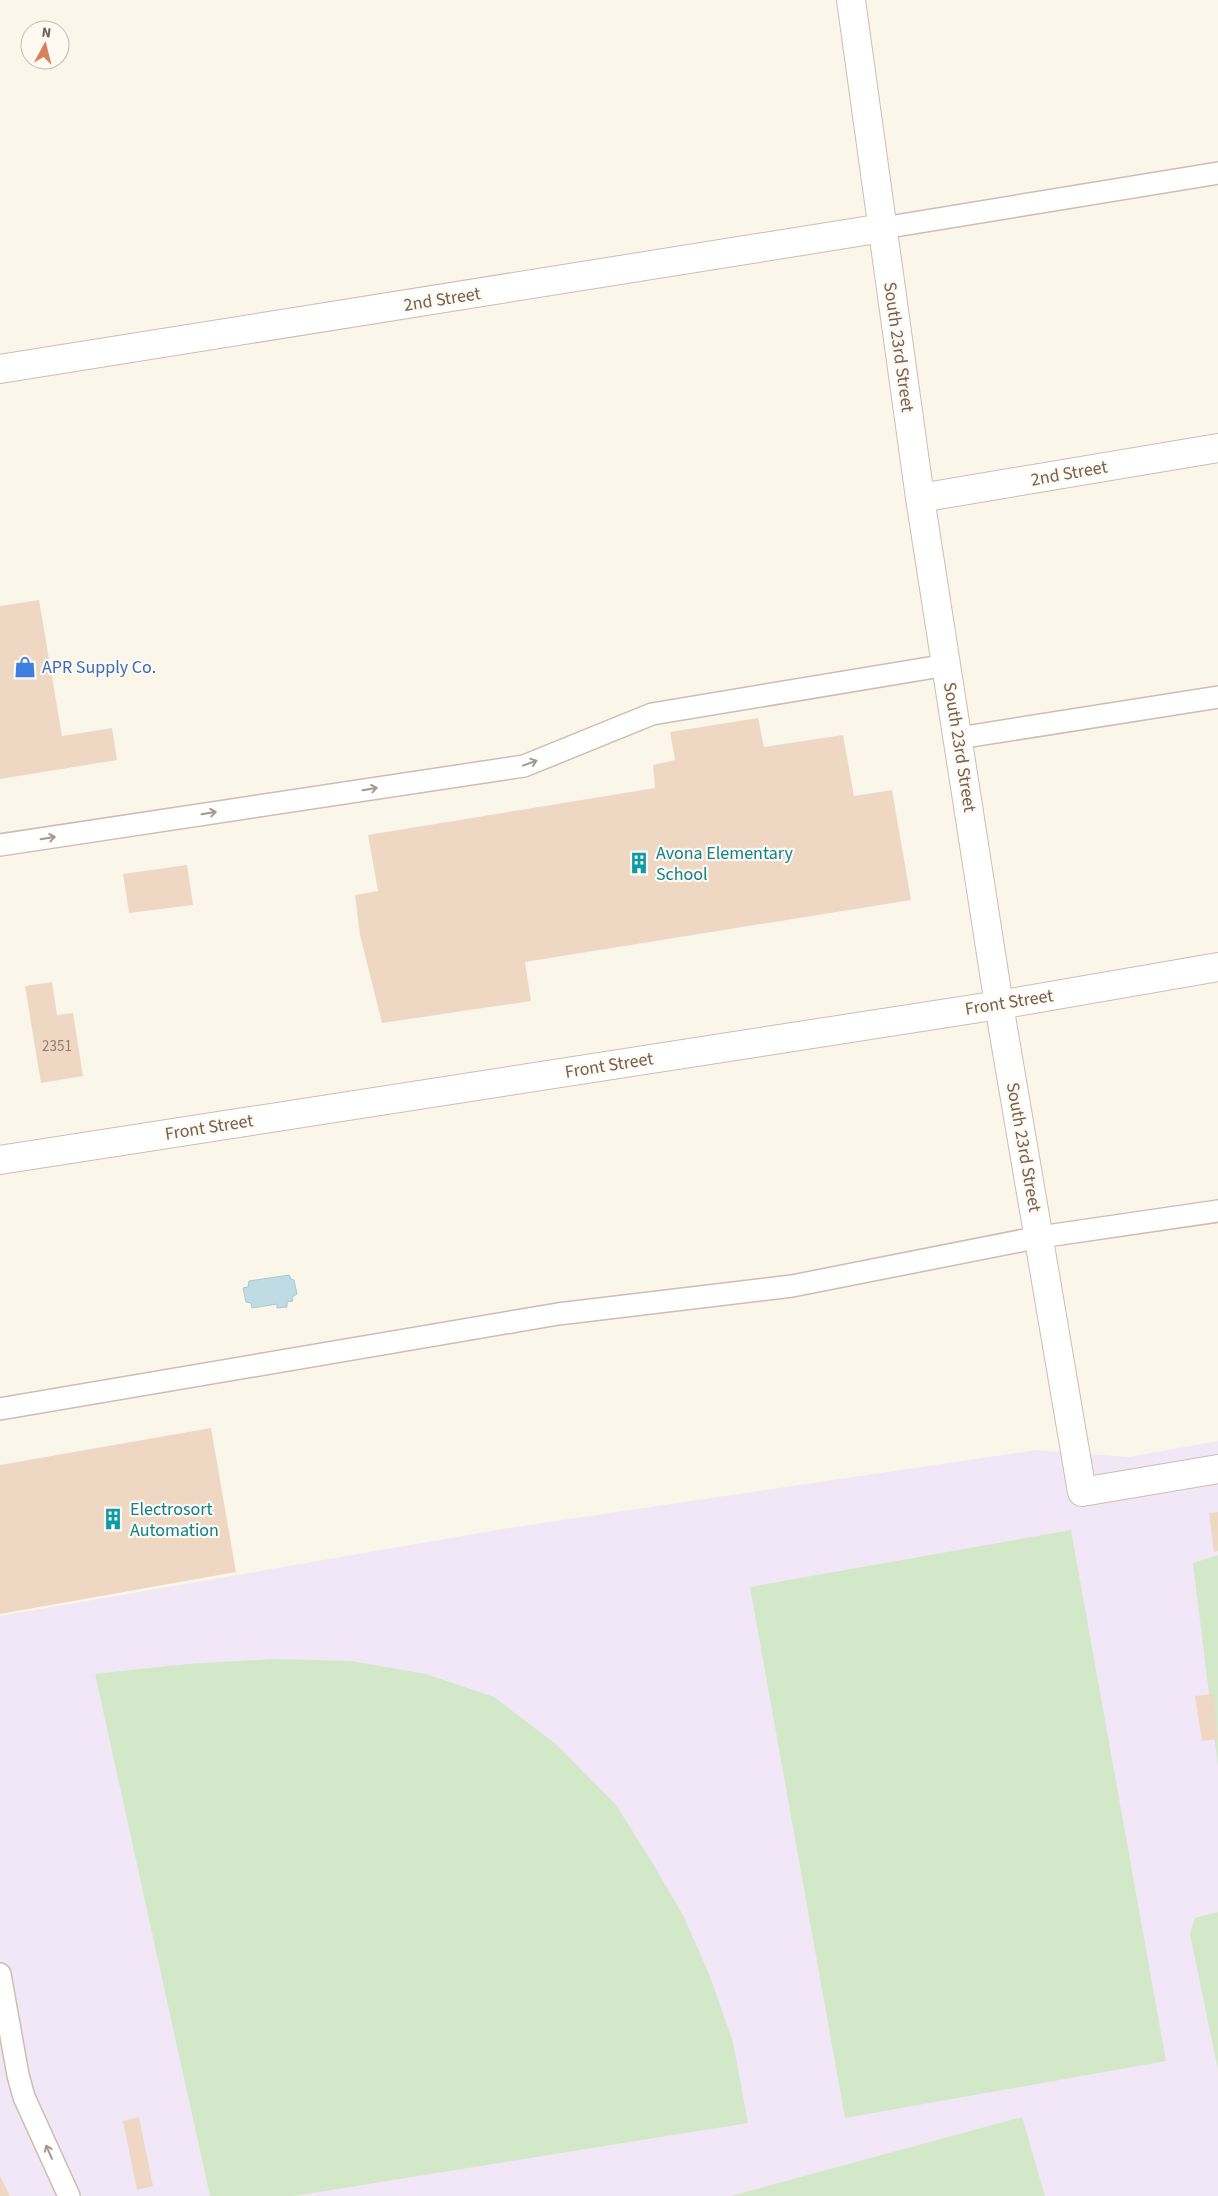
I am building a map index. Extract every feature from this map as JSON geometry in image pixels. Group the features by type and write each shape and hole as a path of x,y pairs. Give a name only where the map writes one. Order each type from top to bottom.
{"street":[{"name":"South 23rd Street","path":"851,0 920,498 959,738 999,1005 1082,1492 1218,1469"},
{"name":"2nd Street","path":"0,369 883,228"},
{"name":"2nd Street","path":"920,498 1218,448"},
{"name":"Front Street","path":"0,1160 999,1005 1218,967"}],"lane":[{"path":"883,228 1218,173"},
{"path":"0,845 524,766 652,714 947,665"},
{"path":"959,738 1218,697"},
{"path":"0,1409 549,1316 792,1286 1040,1238 1218,1211"},
{"path":"0,1974 18,2075 24,2097 70,2196"}],"shaded area":[{"path":"1218,1441 1218,2196 0,2196 0,1616 515,1527 1036,1450 1129,1457"}],"green space":[{"path":"1071,1530 1166,2061 845,2118 750,1587"},
{"path":"1218,1555 1218,1767 1193,1563"},
{"path":"275,1659 351,1661 426,1674 494,1697 557,1745 616,1805 684,1917 709,1974 733,2042 748,2123 294,2196 210,2196 95,1674 188,1664"},
{"path":"1218,1912 1218,2070 1190,1934 1195,1918"},
{"path":"1022,2117 1045,2196 731,2196"}],"water":[{"path":"289,1275 294,1280 297,1294 292,1297 293,1301 287,1302 287,1307 277,1308 277,1304 252,1308 251,1303 246,1302 243,1288 248,1287 249,1281"}],"building":[{"name":"APR Supply Co.","path":"39,600 62,736 112,728 117,760 0,779 0,606"},
{"name":"Avona Elementary School","path":"758,718 764,747 843,735 854,796 892,790 911,900 525,962 531,1001 382,1023 360,935 355,895 378,891 368,835 655,788 653,765 675,760 670,732"},
{"path":"187,865 193,905 129,913 123,874"},
{"path":"52,982 57,1015 73,1013 83,1076 41,1083 25,986"},
{"name":"Electrosort Automation","path":"211,1428 236,1572 0,1614 0,1465"},
{"path":"1218,1512 1218,1551 1214,1552 1209,1513"},
{"path":"1213,1694 1218,1739 1202,1741 1195,1696"},
{"path":"139,2117 153,2186 137,2190 123,2121"},
{"path":"0,2176 10,2196 0,2196"}],"place":[{"name":"APR Supply Co.","path":"25,667"},
{"name":"Avona Elementary School","path":"639,863"},
{"name":"Electrosort Automation","path":"113,1519"}]}
